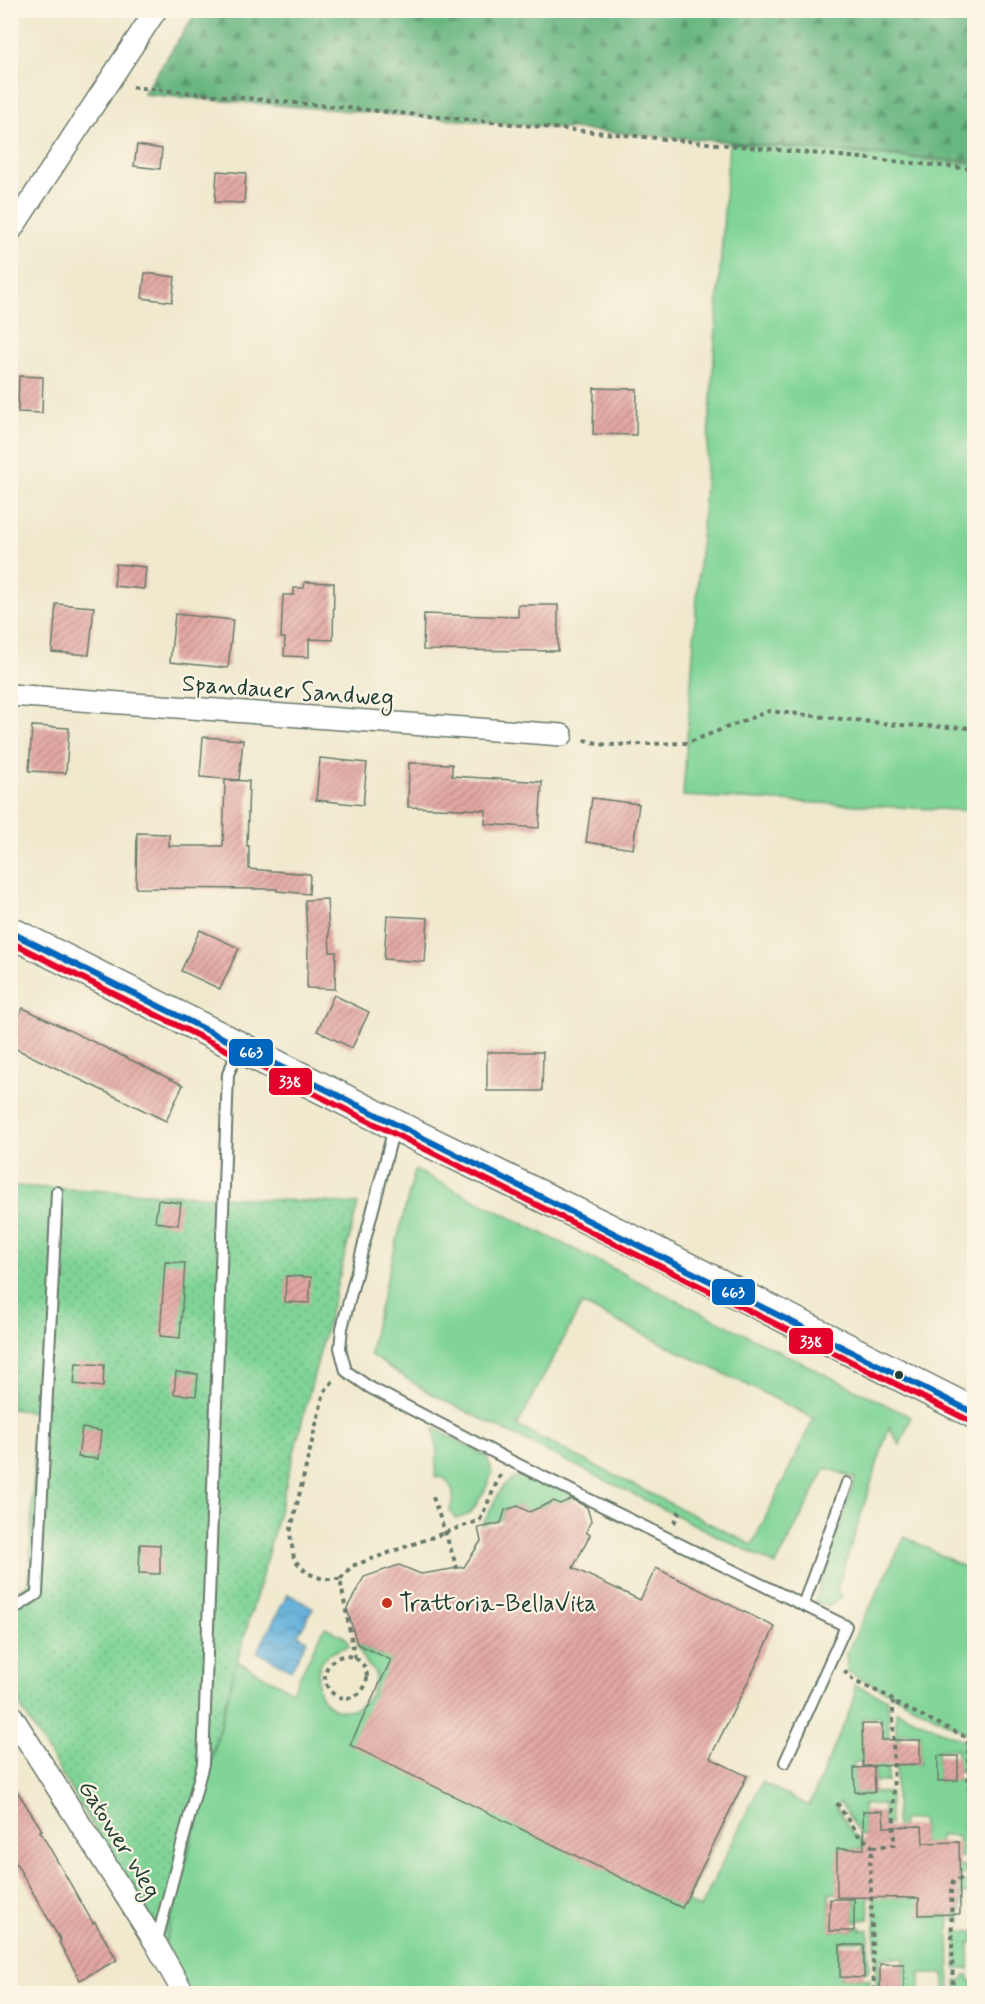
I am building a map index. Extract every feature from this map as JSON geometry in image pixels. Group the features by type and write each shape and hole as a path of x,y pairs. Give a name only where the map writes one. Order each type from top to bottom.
{"street":[{"path":"10,232 156,10"},
{"name":"Spandauer Sandweg","path":"10,695 562,735"},
{"path":"10,932 975,1413"},
{"name":"Gatower Weg","path":"10,1713 156,1944 184,1994"}],"lane":[{"path":"156,1944 203,1764 228,1074 240,1047"},
{"path":"395,1124 342,1328 340,1347 346,1371 369,1387 507,1459 846,1626 785,1762"},
{"path":"10,1611 37,1594 57,1192"},
{"path":"803,1605 847,1483"}],"path":[{"path":"104,88 139,88 975,169"},
{"path":"562,735 606,745 687,743 769,711 899,725 975,728"},
{"path":"346,1371 335,1378 324,1392 290,1533 294,1559 307,1573 323,1579 340,1579 352,1566 480,1520 507,1459"},
{"path":"433,1497 457,1568"},
{"path":"340,1579 355,1658 364,1668 367,1676 360,1693 350,1698 339,1697 327,1687 325,1679 327,1666 343,1656 355,1658"},
{"path":"835,1648 845,1673 854,1681 890,1697 892,1702 894,1845 873,1847 857,1834 837,1803"},
{"path":"892,1702 964,1736 968,1741 970,1876 953,1881 951,1890 953,1994"},
{"path":"968,1741 975,1741"},
{"path":"873,1847 870,1862 874,1991"}],"green space":[{"path":"197,11 974,11 974,162 143,94"},
{"path":"729,143 974,164 974,811 683,796"},
{"path":"415,1170 911,1417 900,1445 889,1427 837,1589 842,1597 828,1606 815,1601 855,1478 826,1468 776,1565 431,1394 370,1355 375,1325","holes":["582,1304 814,1418 752,1545 517,1426"]},
{"path":"11,1186 358,1204 265,1565 225,1704 165,1944 11,1691 11,1596 29,1583 36,1412 11,1409"},
{"path":"434,1428 487,1456 492,1474 470,1514 455,1519 450,1509 453,1500 452,1489 444,1478 435,1477 437,1454"},
{"path":"526,1475 542,1479 576,1497 560,1504 554,1501 529,1512 518,1506 505,1510 502,1519 482,1525 503,1487 516,1477"},
{"path":"905,1537 974,1572 974,1786 971,1787 972,1739 969,1734 848,1672 846,1654"},
{"path":"325,1627 346,1638 349,1646 328,1655 322,1661 319,1669 319,1690 325,1701 334,1708 345,1710 357,1707 367,1700 373,1688 375,1672 365,1662 357,1644 382,1656 393,1655 747,1776 686,1901 700,1908 762,1782 809,1806 855,1698 854,1685 888,1699 889,1738 882,1738 881,1717 862,1718 863,1749 888,1748 888,1781 875,1782 874,1761 854,1762 855,1792 890,1792 890,1824 884,1825 883,1804 863,1805 864,1836 866,1838 859,1833 840,1802 836,1806 853,1834 867,1845 868,1870 861,1849 838,1849 837,1881 868,1882 869,1919 854,1922 854,1893 829,1893 830,1931 853,1931 854,1928 861,1927 861,1930 869,1930 869,1969 867,1972 864,1971 864,1941 840,1941 840,1977 870,1979 871,1993 190,1993 165,1944 237,1661 292,1691"},
{"path":"896,1711 963,1740 965,1771 958,1771 957,1749 938,1750 938,1781 964,1780 965,1857 959,1857 958,1836 939,1836 940,1867 966,1866 966,1874 957,1877 919,1915 949,1915 950,1993 944,1993 944,1974 920,1974 920,1993 904,1993 904,1958 880,1958 880,1987 876,1985 874,1897 923,1850 922,1819 902,1820 903,1841 896,1841 896,1765 920,1764 920,1733 900,1733 900,1754 896,1755"},
{"path":"974,1882 974,1893 961,1894 961,1922 954,1920 955,1884"},
{"path":"956,1931 974,1932 974,1942 969,1943 969,1969 956,1969"},
{"path":"964,1975 969,1975 969,1981 974,1981 974,1990 961,1990 961,1993 956,1993 956,1980 963,1980"}],"water":[{"path":"288,1594 313,1608 298,1635 307,1640 291,1670 257,1652"}],"building":[{"path":"137,145 162,149 160,169 134,166"},
{"path":"217,171 246,173 244,203 215,202"},
{"path":"145,273 175,277 172,302 142,298"},
{"path":"19,376 43,377 42,413 18,412"},
{"path":"594,388 637,389 636,435 593,434"},
{"path":"116,564 146,567 144,589 114,586"},
{"path":"305,582 334,583 333,640 309,639 309,657 284,656 285,638 281,638 283,595 294,595 294,588 304,588"},
{"path":"56,604 94,607 89,655 52,652"},
{"path":"518,605 558,605 558,651 423,650 424,614 518,617"},
{"path":"175,614 233,620 228,668 170,662"},
{"path":"32,726 69,728 66,773 29,771"},
{"path":"203,737 243,740 239,780 200,777"},
{"path":"320,758 367,763 363,805 316,800"},
{"path":"409,763 452,764 452,776 542,782 539,828 485,824 486,810 408,807"},
{"path":"225,780 249,781 247,846 249,846 249,869 310,874 309,894 277,891 277,889 136,888 137,833 169,834 169,846 223,846"},
{"path":"592,798 639,804 633,849 586,842"},
{"path":"327,899 330,952 336,952 335,989 307,988 308,948 305,900"},
{"path":"387,916 428,918 425,962 384,959"},
{"path":"200,930 239,948 220,989 181,971"},
{"path":"334,995 369,1012 352,1048 317,1031"},
{"path":"23,1008 183,1085 166,1121 10,1046 10,1035"},
{"path":"487,1052 543,1052 542,1091 487,1091"},
{"path":"158,1200 181,1203 178,1225 155,1222"},
{"path":"165,1262 185,1263 180,1338 160,1336"},
{"path":"286,1276 311,1277 309,1303 285,1302"},
{"path":"76,1363 104,1365 103,1387 74,1384"},
{"path":"176,1372 198,1374 196,1396 174,1394"},
{"path":"82,1428 101,1431 98,1459 78,1457"},
{"path":"571,1499 587,1507 591,1521 586,1532 590,1535 573,1568 640,1600 656,1568 775,1627 710,1758 747,1776 682,1908 350,1745 391,1660 357,1644 347,1608 364,1577 399,1565 421,1574 464,1567 481,1541 478,1528 501,1523 505,1510 518,1506 529,1512 554,1501 560,1504"},
{"path":"140,1544 160,1545 160,1574 139,1573"},
{"path":"862,1724 882,1724 882,1740 920,1740 920,1764 863,1766"},
{"path":"938,1756 958,1756 958,1780 938,1781"},
{"path":"874,1767 875,1792 855,1792 854,1768"},
{"path":"10,1780 42,1830 40,1831 93,1923 95,1922 117,1960 80,1980 59,1942 61,1941 10,1853"},
{"path":"863,1811 883,1811 884,1827 922,1826 923,1843 959,1842 960,1914 919,1915 919,1898 837,1897 837,1849 864,1849"},
{"path":"830,1899 854,1899 854,1931 829,1931"},
{"path":"840,1945 864,1945 864,1978 840,1977"},
{"path":"880,1964 904,1964 904,1994 880,1994"}],"transit line":[{"name":"663","path":"10,932 974,1413"},
{"name":"338","path":"10,942 970,1421"}],"place":[{"name":"Trattoria-BellaVita","path":"387,1603"}]}
